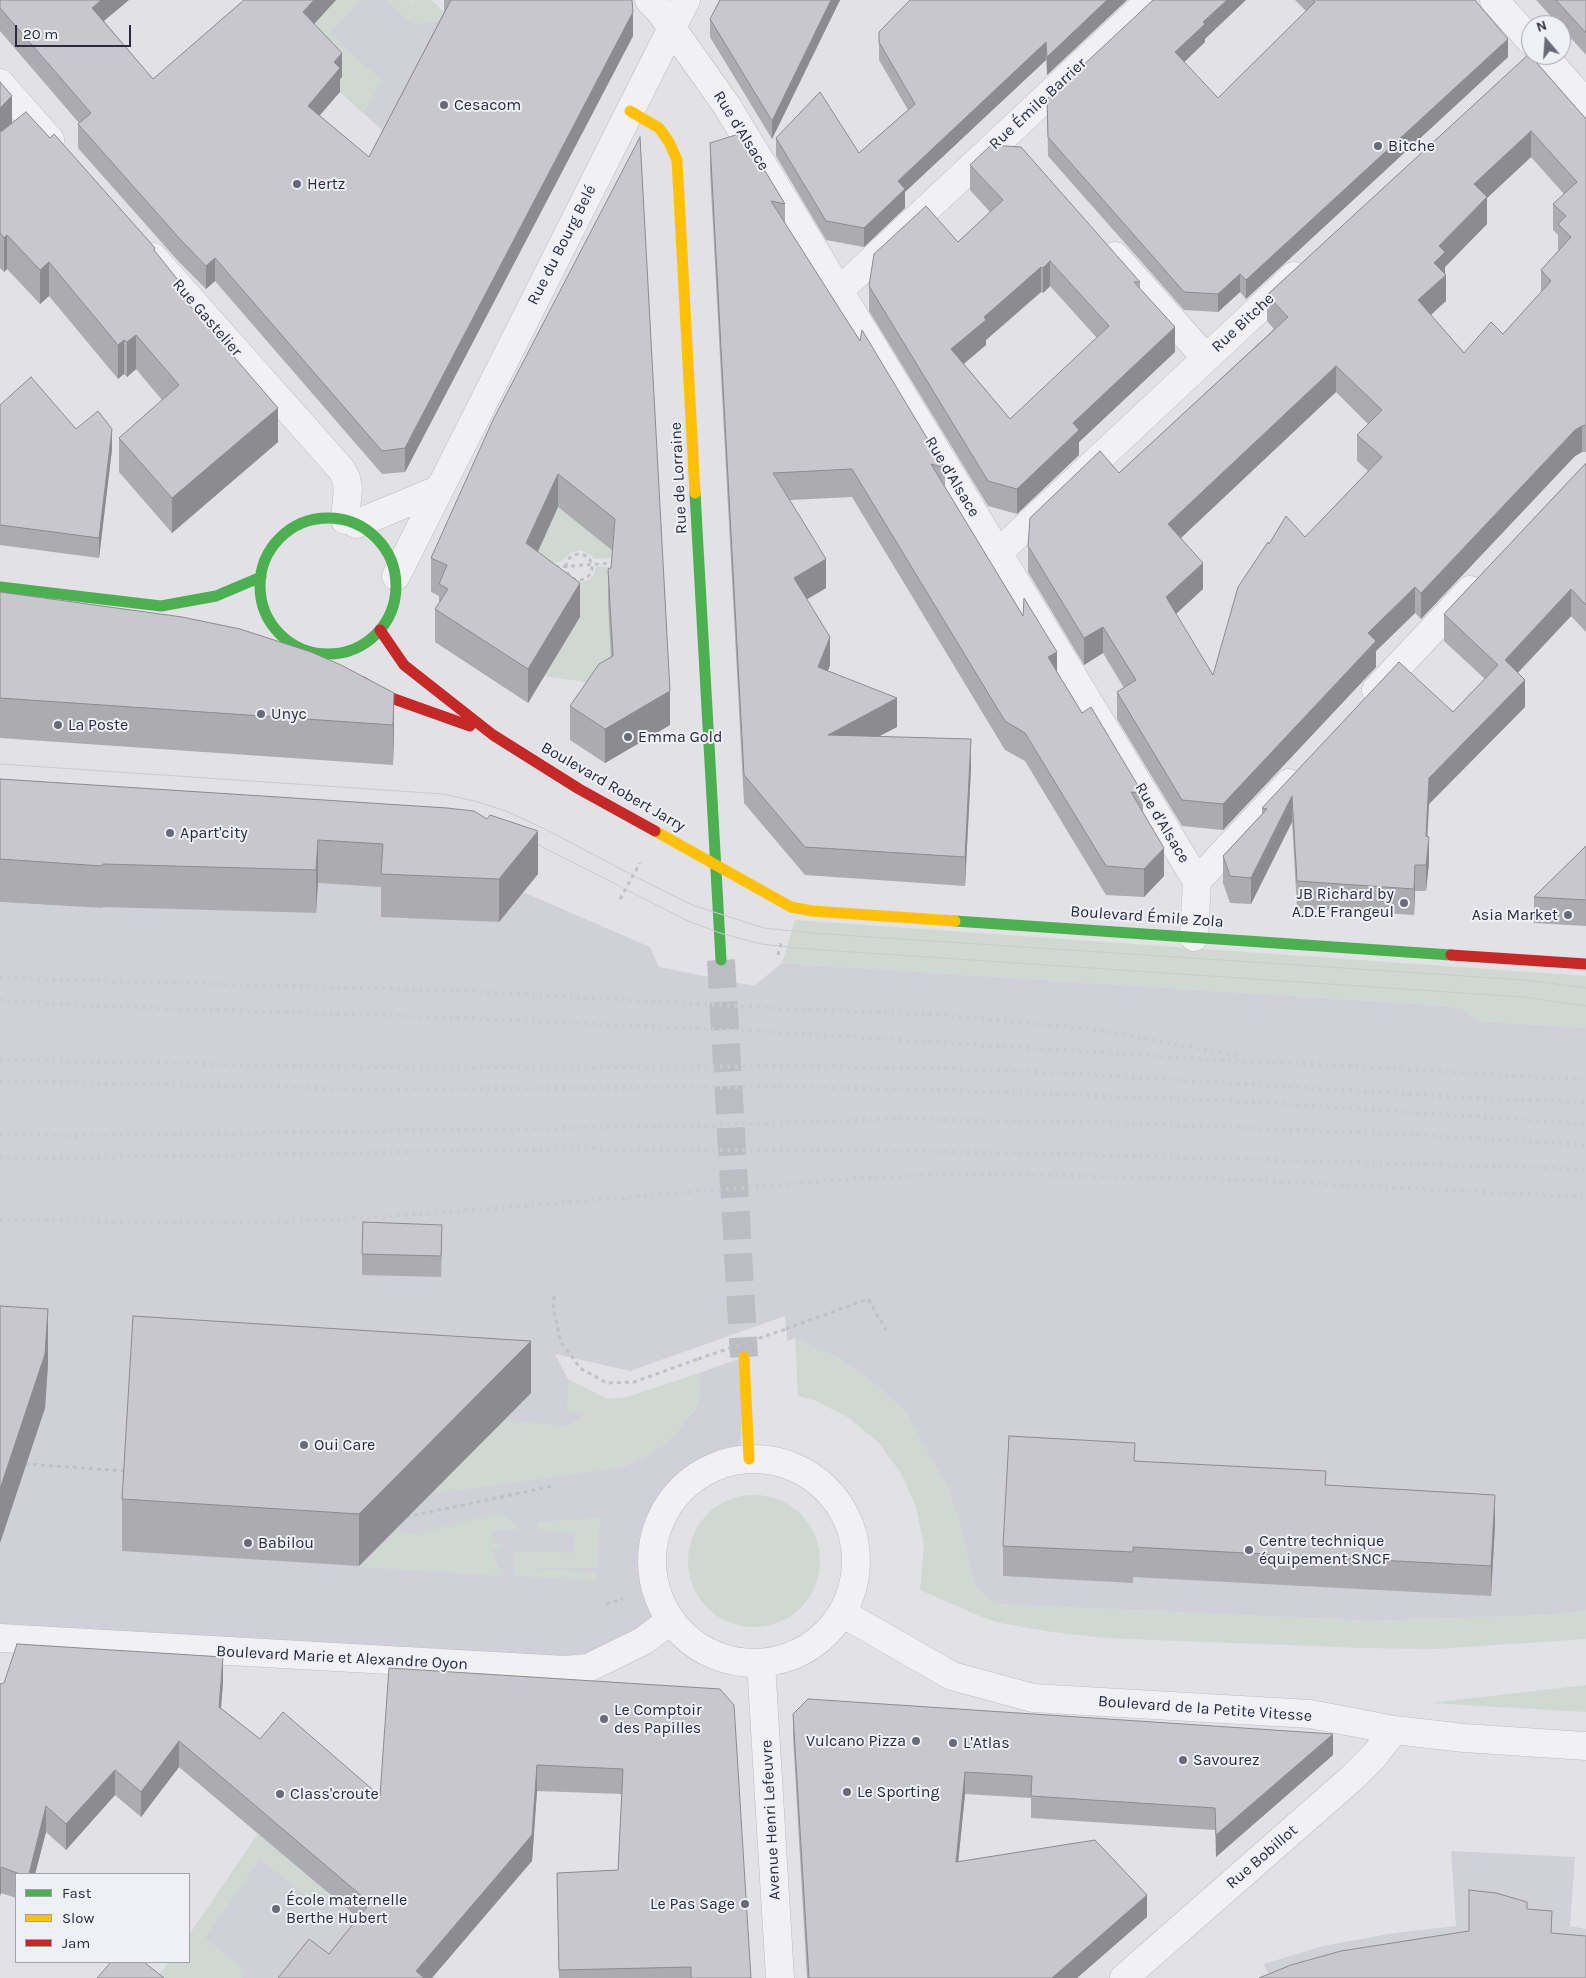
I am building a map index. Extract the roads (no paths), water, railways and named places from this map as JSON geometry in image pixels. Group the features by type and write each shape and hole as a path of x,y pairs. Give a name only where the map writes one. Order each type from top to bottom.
{"main road":[{"name":"Rue de Lorraine","path":"630,111 659,128 670,142 677,160 722,960"},
{"path":"317,653 328,654 351,649 367,641 380,630 392,610 396,576 393,566 383,545 375,537 351,522 323,518 311,520 290,530 281,537 268,555 261,577 260,588 265,611 277,631 295,645 317,653 334,664"},
{"path":"0,586 161,606 216,596 261,577"},
{"path":"161,606 178,615"},
{"name":"Boulevard Robert Jarry","path":"380,630 404,665 493,735 579,789 716,866"},
{"path":"266,637 286,639"},
{"name":"Boulevard Robert Jarry","path":"350,674 384,695 493,735"},
{"name":"Boulevard Émile Zola","path":"716,866 791,907 812,911 1586,964"},
{"path":"744,1357 749,1459"}],"street":[{"name":"Rue d'Alsace","path":"649,0 659,10 727,106 1197,881 1194,937"},
{"name":"Rue du Bourg Belé","path":"396,576 686,0"},
{"name":"Rue Émile Barrier","path":"839,291 1015,142 1150,0"},
{"path":"1494,0 1521,30"},
{"path":"1540,65 1586,103"},
{"path":"0,83 68,161"},
{"path":"1100,239 1205,358"},
{"name":"Rue Gastelier","path":"139,241 340,469 346,478 351,522"},
{"name":"Rue Bitche","path":"998,553 1311,260"},
{"path":"351,522 438,490"},
{"path":"1357,711 1485,574"},
{"path":"1197,881 1303,768"},
{"path":"749,1459 775,1461 799,1469 824,1486 840,1506 852,1531 856,1558 854,1584 842,1613 828,1632 810,1647 785,1658 761,1663 733,1661 708,1652 681,1632 663,1607 657,1592 652,1571 654,1540 664,1513 683,1489 698,1476 726,1463 749,1459"},
{"name":"Boulevard de la Petite Vitesse","path":"842,1613 952,1676 1033,1698 1310,1714 1394,1730 1464,1738 1586,1746"},
{"name":"Boulevard Marie et Alexandre Oyon","path":"0,1638 564,1670 588,1668 643,1641 671,1620"},
{"name":"Avenue Henri Lefeuvre","path":"761,1663 780,1978"},
{"name":"Rue Bobillot","path":"1124,1978 1352,1778 1374,1756 1394,1730"}],"tunnel":[{"path":"721,960 744,1357"}],"tram line":[{"path":"0,764 443,794 475,801 506,811 549,831 692,905 764,928 811,933 1525,980 1586,988"},
{"path":"525,838 688,921 720,933 761,944 808,949 1523,997 1586,1006"}],"railway":[{"path":"0,978 467,991 772,1008 945,1015 1099,1030 1239,1056"},
{"path":"0,1000 88,1006 438,1017 773,1032 1236,1061 1586,1080"},
{"path":"0,1059 363,1067 775,1066 933,1068 1061,1073 1474,1098 1586,1102"},
{"path":"0,1081 359,1089 776,1087 916,1089 1256,1102 1586,1124"},
{"path":"0,1134 72,1136 688,1126 894,1119 1125,1123 1418,1135 1586,1145"},
{"path":"0,1157 70,1158 572,1149 778,1150 1028,1153 1586,1169"},
{"path":"0,1220 226,1223 331,1220 860,1178 960,1174 1203,1178 1586,1197"}],"place":[{"name":"Cesacom","path":"444,105"},
{"name":"Bitche","path":"1378,146"},
{"name":"Hertz","path":"297,184"},
{"name":"Unyc","path":"261,714"},
{"name":"La Poste","path":"58,725"},
{"name":"Emma Gold","path":"628,737"},
{"name":"Apart'city","path":"170,833"},
{"name":"JB Richard by A.D.E Frangeul","path":"1404,903"},
{"name":"Asia Market","path":"1568,915"},
{"name":"Oui Care","path":"304,1445"},
{"name":"Babilou","path":"248,1543"},
{"name":"Centre technique équipement SNCF","path":"1249,1550"},
{"name":"Le Comptoir des Papilles","path":"604,1719"},
{"name":"Vulcano Pizza","path":"916,1741"},
{"name":"L'Atlas","path":"953,1743"},
{"name":"Savourez","path":"1183,1760"},
{"name":"Le Sporting","path":"847,1792"},
{"name":"Class'croute","path":"280,1794"},
{"name":"Le Pas Sage","path":"745,1904"},
{"name":"École maternelle Berthe Hubert","path":"276,1909"}]}
